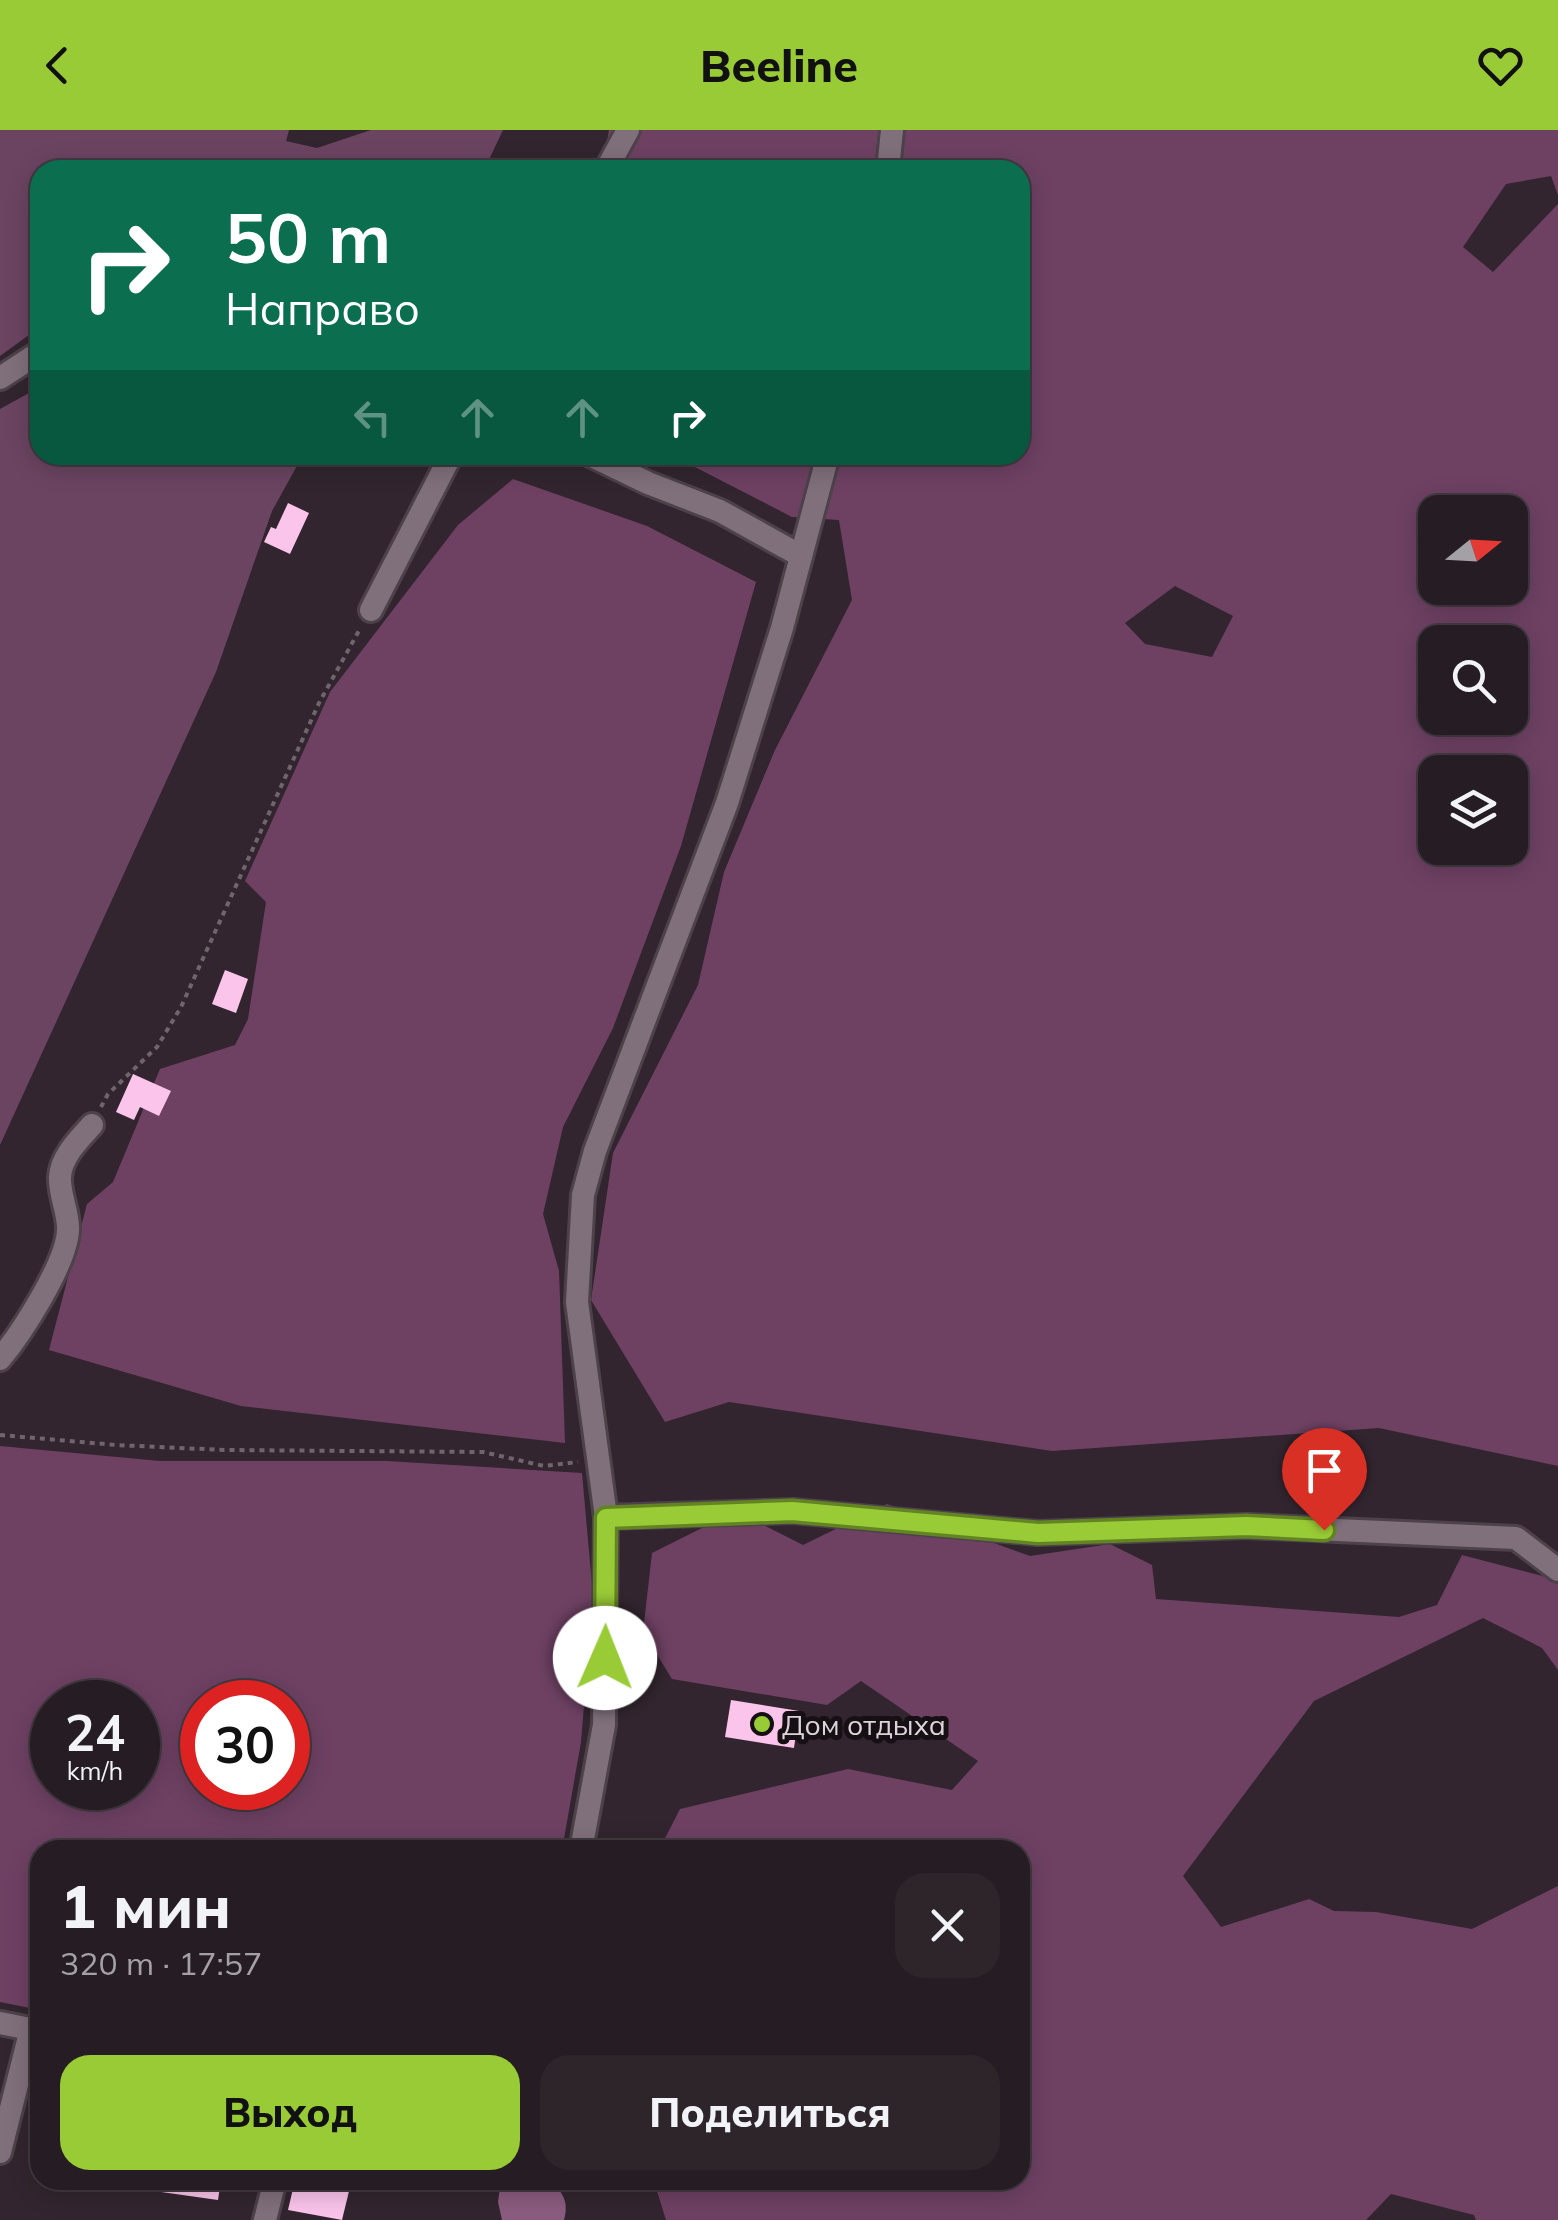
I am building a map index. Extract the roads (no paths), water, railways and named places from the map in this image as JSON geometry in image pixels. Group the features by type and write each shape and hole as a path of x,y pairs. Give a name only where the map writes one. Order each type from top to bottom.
{"street":[{"path":"612,160 628,130"},
{"path":"889,160 892,130"},
{"path":"0,378 30,358"},
{"path":"371,610 446,465"},
{"path":"611,465 720,511 802,556"},
{"path":"583,1840 604,1725 606,1518 577,1302 583,1195 596,1151 728,803 825,465"},
{"path":"0,1360 45,1293 58,1262 68,1232 60,1175 73,1145 92,1125"},
{"path":"606,1518 792,1511 1038,1533 1246,1526 1516,1538 1558,1570"},
{"path":"0,2023 30,2029"},
{"path":"0,2152 30,2050"},
{"path":"265,2220 272,2190"}],"place":[{"name":"Дом отдыха","path":"762,1724"}]}
